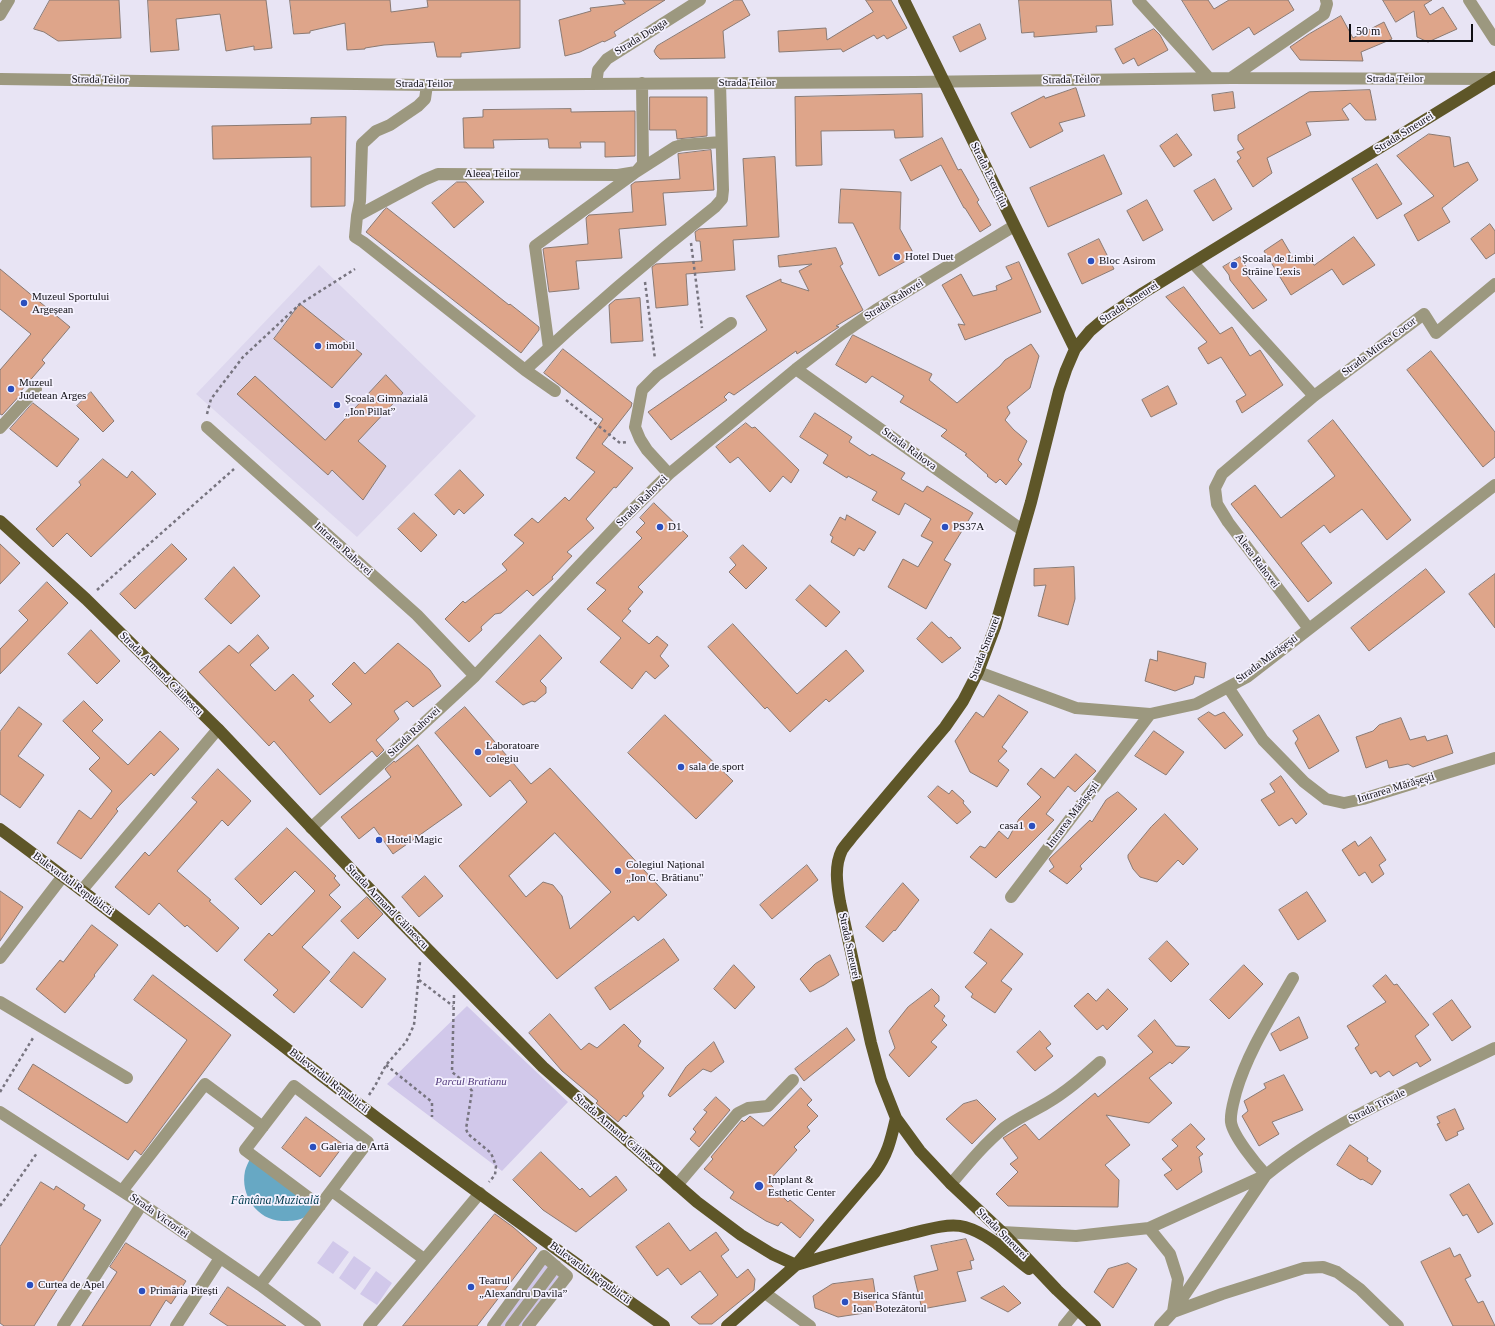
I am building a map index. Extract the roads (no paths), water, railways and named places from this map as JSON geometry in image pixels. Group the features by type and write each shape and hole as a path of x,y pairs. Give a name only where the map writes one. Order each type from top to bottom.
{"main road":[{"name":"Strada Exercițiu","path":"904,0 1075,349"},
{"name":"Strada Smeurei","path":"1095,1326 1057,1290 1002,1232 951,1184 920,1151 896,1118 881,1080 850,951 840,902 837,882 838,866 842,851 852,837 945,727 963,701 978,672 995,628 1031,502 1059,391 1075,349 1090,331 1104,319 1193,263 1494,78"},
{"name":"Strada Armand Călinescu","path":"0,521 86,600 218,730 422,944 543,1067 697,1202 741,1235 772,1254 796,1265"},
{"name":"Bulevardul Republicii","path":"0,830 82,890 361,1105 664,1326"},
{"path":"727,1326 796,1265 884,1160 890,1144 896,1118"},
{"path":"796,1265 858,1246 929,1229 944,1226 963,1227 978,1232 1057,1290"}],"street":[{"path":"0,15 9,0"},
{"name":"Strada Doaga","path":"596,84 598,70 607,59 700,0"},
{"path":"1138,0 1209,78"},
{"path":"1231,78 1324,14 1327,4 1326,0"},
{"path":"1469,0 1495,40"},
{"name":"Strada Teilor","path":"0,79 427,85 1209,78 1494,78"},
{"path":"636,172 643,164 642,83"},
{"path":"526,370 643,264 715,207 722,199 720,83"},
{"path":"427,85 425,98 418,106 390,125 376,131 362,144 360,201 355,237 555,391"},
{"name":"Aleea Teilor","path":"549,348 535,246 636,172 675,147 682,145 721,142"},
{"name":"Aleea Teilor","path":"357,216 438,174 618,174 636,172"},
{"name":"Strada Rahovei","path":"312,828 475,676 627,515 669,474 843,332 876,310 1014,226"},
{"path":"1193,263 1314,396"},
{"name":"Strada Mitrea Cocor","path":"1215,488 1222,474 1314,396 1424,314 1436,332 1495,284"},
{"path":"669,474 647,450 635,427 642,390 657,375 731,323"},
{"name":"Strada Rahova","path":"796,369 1022,530"},
{"path":"0,428 36,389"},
{"name":"Intrarea Rahovei","path":"207,427 417,615 475,676"},
{"name":"Strada Mărășești","path":"978,672 1076,708 1150,714 1196,704 1247,676 1495,485"},
{"name":"Aleea Rahovei","path":"1215,488 1218,504 1228,522 1309,629"},
{"name":"Intrarea Mărășești","path":"1228,687 1263,740 1304,782 1326,799 1344,803 1363,799 1495,758"},
{"name":"Intrarea Mărășești","path":"1011,897 1150,714"},
{"path":"82,890 218,730"},
{"path":"0,958 63,876"},
{"path":"1266,1175 1242,1145 1231,1123 1233,1103 1241,1074 1293,978"},
{"path":"0,1002 127,1078"},
{"name":"Strada Trivale","path":"1002,1232 1076,1236 1149,1228 1266,1175 1287,1158 1322,1135 1385,1101 1495,1048"},
{"path":"951,1184 977,1154 1002,1129 1023,1115 1047,1103 1075,1084 1100,1062"},
{"path":"677,1185 738,1113 748,1108 768,1106 793,1080"},
{"path":"122,1191 205,1084 263,1127"},
{"path":"260,1285 332,1191 368,1142 294,1086 245,1150 320,1206"},
{"name":"Strada Victoriei","path":"0,1112 142,1204 260,1285 315,1326"},
{"name":"Strada Trivale","path":"1160,1326 1173,1312 1266,1175"},
{"path":"332,1191 424,1259"},
{"path":"369,1326 480,1193"},
{"path":"63,1326 142,1204"},
{"path":"1149,1228 1170,1254 1178,1279 1173,1312 1222,1294 1304,1268 1323,1267 1337,1272 1360,1289 1398,1326"},
{"path":"493,1326 544,1256 567,1276 528,1326"},
{"path":"176,1326 220,1258"},
{"path":"511,1326 556,1266"},
{"path":"764,1292 810,1326"},
{"path":"1064,1326 1077,1310"}],"water":[{"name":"Fântâna Muzicală","path":"250,1159 315,1208 305,1217 290,1221 273,1220 258,1211 252,1205 245,1189 245,1171"}],"place":[{"name":"Hotel Duet","path":"897,257"},
{"name":"Bloc Asirom","path":"1091,261"},
{"name":"Școala de Limbi Străine Lexis","path":"1234,265"},
{"name":"Muzeul Sportului Argeșean","path":"24,303"},
{"name":"imobil","path":"318,346"},
{"name":"Muzeul Judetean Arges","path":"11,389"},
{"name":"Școala Gimnazială „Ion Pillat”","path":"337,405"},
{"name":"D1","path":"660,527"},
{"name":"PS37A","path":"945,527"},
{"name":"Laboratoare colegiu","path":"478,752"},
{"name":"sala de sport","path":"681,767"},
{"name":"casa1","path":"1032,826"},
{"name":"Hotel Magic","path":"379,840"},
{"name":"Colegiul Național „Ion C. Brătianu\"","path":"618,871"},
{"name":"Galeria de Artă","path":"313,1147"},
{"name":"Implant & Esthetic Center","path":"759,1186"},
{"name":"Curtea de Apel","path":"30,1285"},
{"name":"Teatrul „Alexandru Davila”","path":"471,1287"},
{"name":"Primăria Pitești","path":"142,1291"},
{"name":"Biserica Sfântul Ioan Botezătorul","path":"845,1302"}],"park label":[{"name":"Parcul Bratianu","path":"471,1082"}]}
